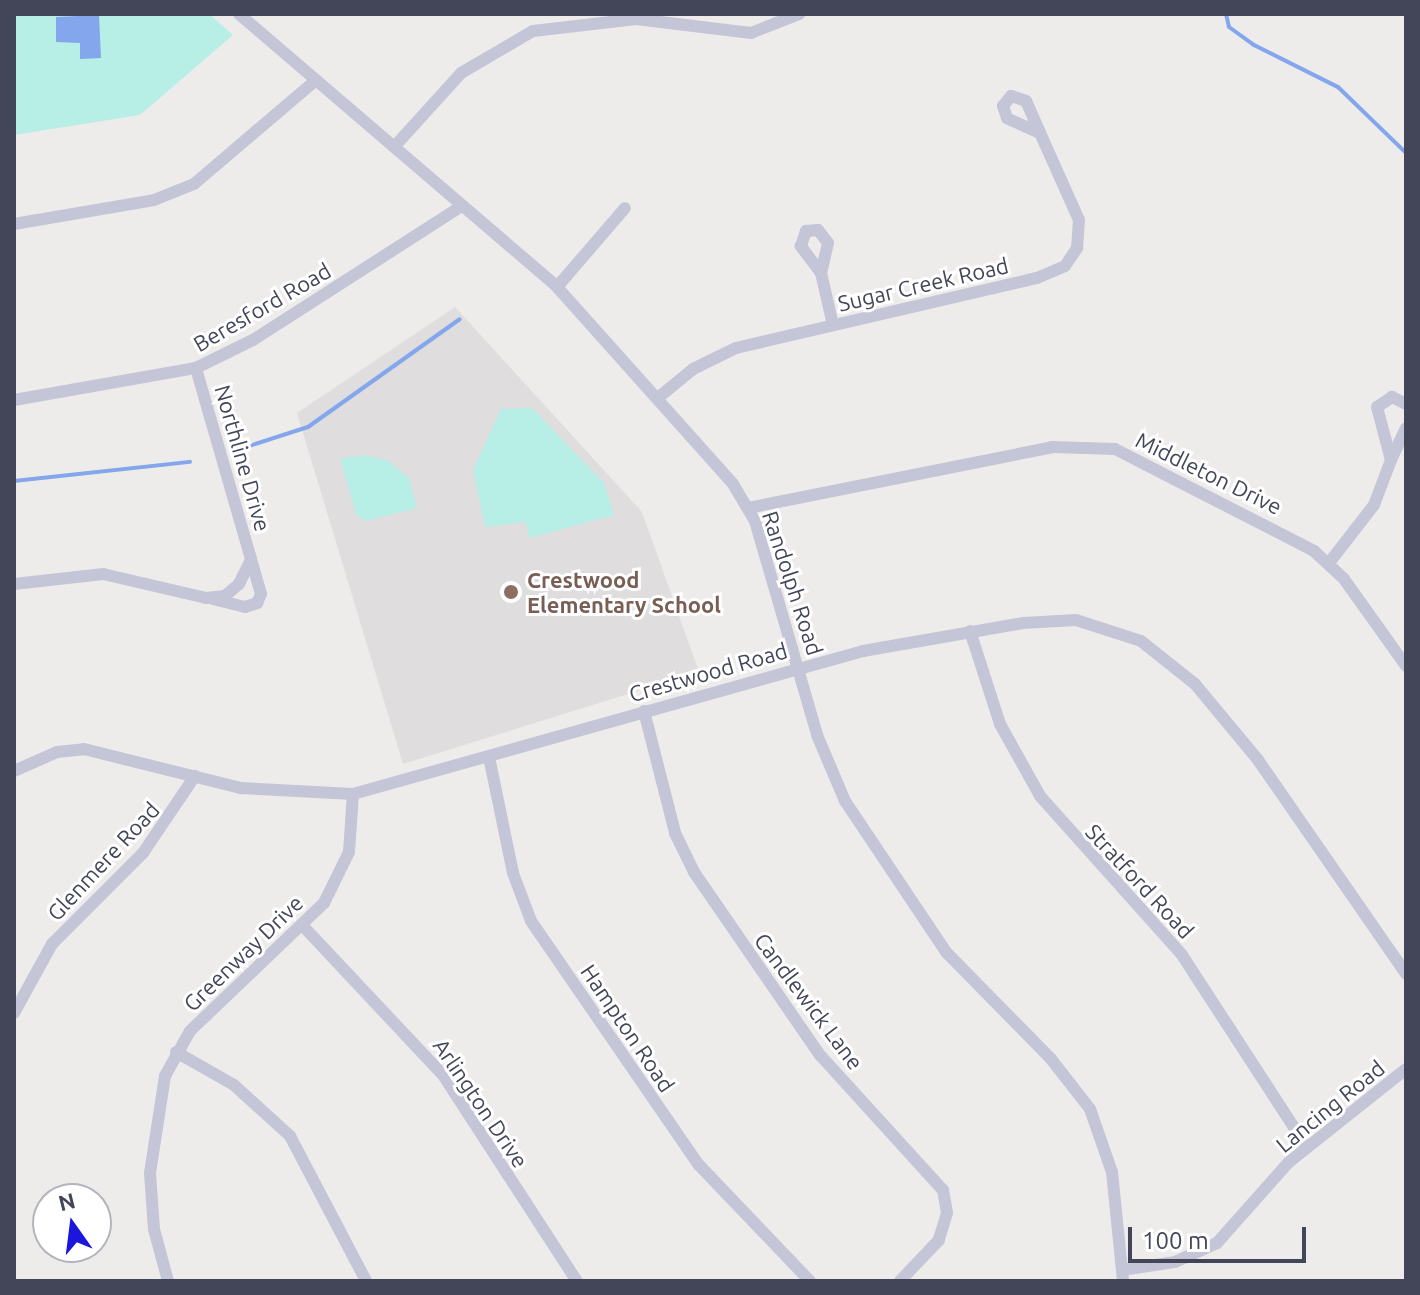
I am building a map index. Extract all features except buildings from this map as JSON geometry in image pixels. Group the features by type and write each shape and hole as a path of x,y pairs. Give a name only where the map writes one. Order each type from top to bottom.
{"street":[{"name":"Randolph Road","path":"239,14 557,287 659,397 748,508 827,762 860,825 946,952 1051,1059 1090,1109 1112,1172 1123,1276"},
{"path":"394,147 461,73 533,31 636,19 751,33 799,14"},
{"path":"14,224 154,200 194,184 316,80"},
{"name":"Sugar Creek Road","path":"659,397 727,351 1037,278 1065,266 1077,248 1079,220 1040,133"},
{"name":"Beresford Road","path":"14,400 196,368 253,340 462,206"},
{"path":"557,287 625,208"},
{"path":"821,273 833,325"},
{"name":"Northline Drive","path":"14,584 103,574 245,607 257,603 261,594 196,368"},
{"path":"1391,460 1377,407 1392,397 1406,404"},
{"path":"1329,563 1374,505 1406,428"},
{"name":"Middleton Drive","path":"748,508 1084,445 1153,464 1279,529 1329,563 1406,666"},
{"name":"Northline Drive","path":"206,598 232,591 251,559"},
{"name":"Crestwood Road","path":"14,771 57,752 84,749 279,794 353,794 799,667 970,631 1076,620 1123,632 1157,651 1195,684 1258,760 1406,974"},
{"name":"Stratford Road","path":"970,631 1000,724 1040,796 1182,955 1306,1146"},
{"name":"Candlewick Lane","path":"644,711 675,833 694,872 820,1055 943,1190 947,1213 939,1240 900,1281"},
{"name":"Hampton Road","path":"489,757 513,873 531,921 699,1165 810,1281"},
{"name":"Glenmere Road","path":"14,1013 52,944 143,853 195,776"},
{"name":"Greenway Drive","path":"168,1281 152,1217 151,1138 157,1100 176,1052 213,1007 303,926 345,864 353,794"},
{"name":"Arlington Drive","path":"303,926 443,1075 577,1281"},
{"path":"176,1052 234,1085 290,1136 366,1281"},
{"name":"Lancing Road","path":"1123,1276 1175,1262 1217,1243 1306,1146 1406,1069"}],"shaded area":[{"path":"14,14 209,14 233,35 140,115 14,135"},
{"name":"Crestwood Elementary School","path":"455,307 642,512 699,672 403,764 297,413"},
{"path":"532,408 604,483 614,515 530,538 525,522 485,527 473,470 501,409"},
{"path":"363,455 387,460 409,478 417,508 365,521 356,514 340,459"}],"water":[{"path":"99,15 101,58 80,59 80,43 56,42 56,17"}],"waterway":[{"path":"1226,14 1229,27 1254,45 1338,87 1406,153"},
{"path":"246,447 308,427 460,319"},
{"path":"14,481 190,462"}],"place":[{"name":"Crestwood Elementary School","path":"511,592"}]}
